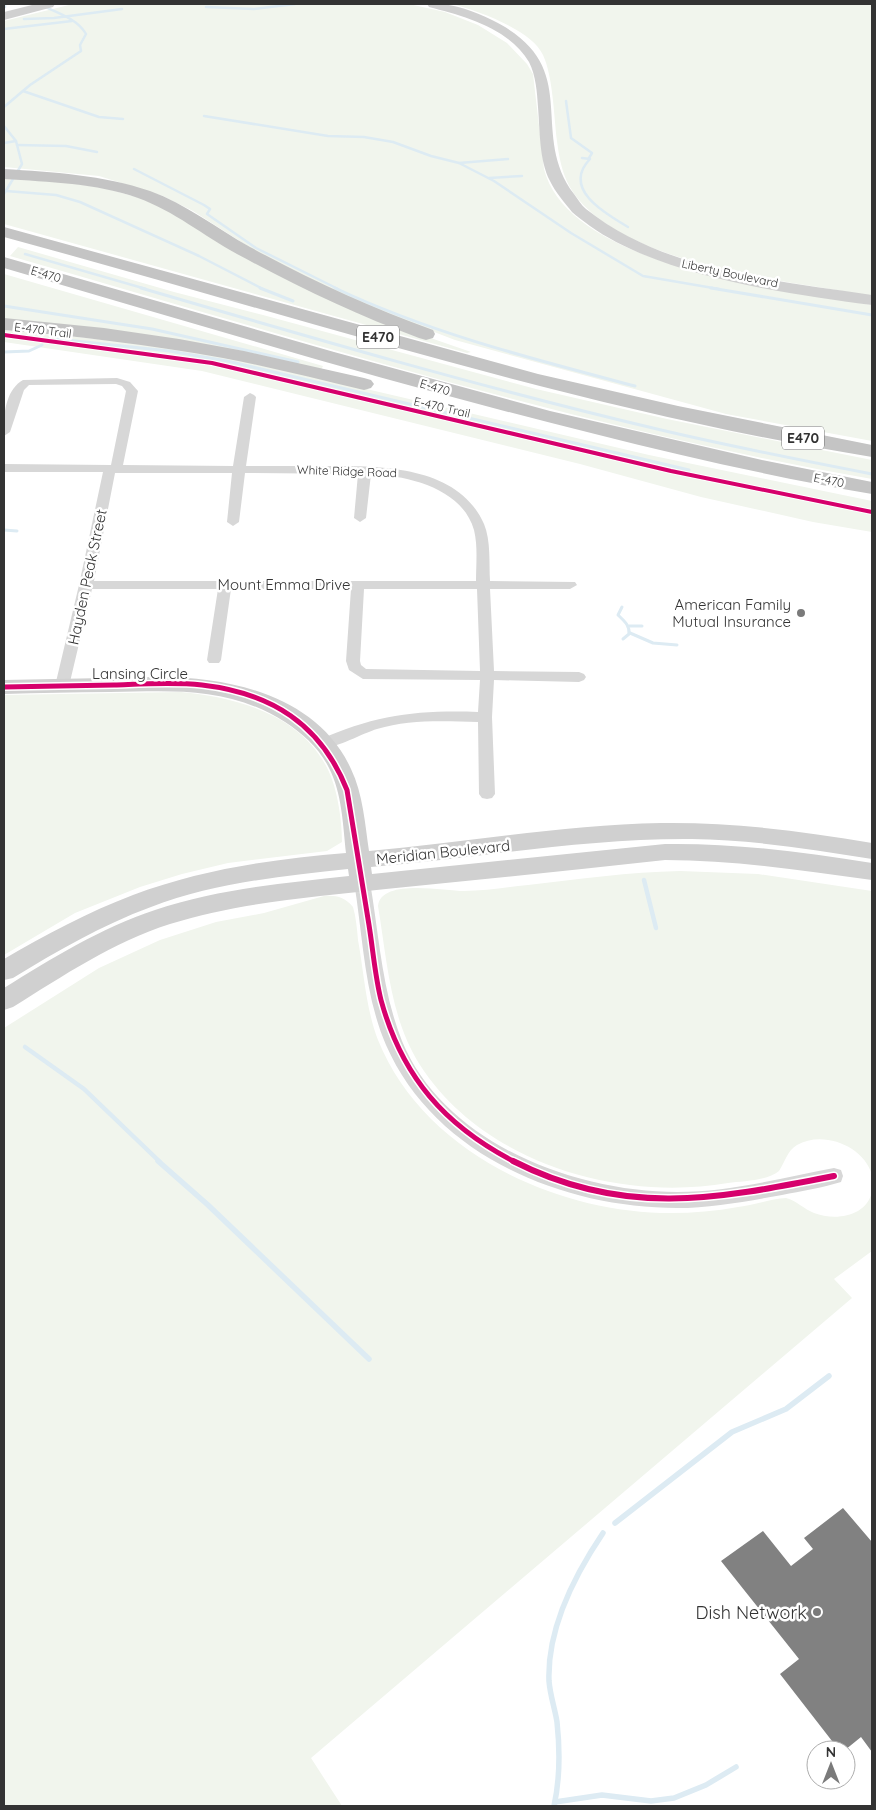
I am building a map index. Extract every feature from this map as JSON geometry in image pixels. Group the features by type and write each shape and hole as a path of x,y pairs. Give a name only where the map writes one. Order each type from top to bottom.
{"highway":[{"path":"4,172 46,175 110,185 139,193 165,204 287,274 352,305 398,324 495,356 696,410 735,424"},
{"name":"E-470","path":"4,232 487,367 620,400 872,451"},
{"name":"E-470","path":"4,262 493,403 619,435 766,468 872,488"},
{"path":"4,324 108,334 204,349 733,468 766,468"}],"main road":[{"path":"4,16 49,4"},
{"name":"Liberty Boulevard","path":"433,4 464,13 495,26 517,40 531,54 538,65 542,80 555,176 572,202 597,224 640,247 703,269 872,300"},
{"name":"Meridian Boulevard","path":"361,872 620,834 680,831 761,834 872,850"},
{"name":"Meridian Boulevard","path":"4,972 89,922 163,893 240,875 361,872 673,851 766,855 872,872"},
{"path":"4,1000 91,948 123,932 162,917 213,903 361,872"}],"street":[{"name":"Hayden Peak Street","path":"4,432 18,390 20,386 27,382 117,381 126,384 132,391 62,686"},
{"path":"233,522 250,397"},
{"name":"White Ridge Road","path":"4,468 365,470 397,472 428,480 454,496 467,507 480,527 487,676 485,717"},
{"path":"360,518 365,470"},
{"path":"214,660 225,584"},
{"name":"Mount Emma Drive","path":"86,585 482,585"},
{"path":"358,585 353,661 354,668 363,674 579,676"},
{"path":"482,585 570,585"},
{"name":"Lansing Circle","path":"4,687 173,684 215,687 249,696 278,709 301,722 324,744 337,763 345,781 361,872"},
{"path":"324,744 363,728 399,719 435,716 485,717 487,794"},
{"path":"361,872 384,1012 401,1057 415,1079 443,1112 492,1150 518,1164 558,1181 605,1194 647,1199 677,1200 722,1197 834,1176"}],"shaded area":[{"path":"73,4 409,4 445,12 478,25 507,43 527,64 533,74 544,169 562,203 594,230 637,252 686,268 738,281 872,305 872,441 726,414 455,340 356,302 263,256 193,211 163,196 99,176 4,167 4,21"},
{"path":"453,4 872,4 872,296 716,268 675,256 637,241 605,223 579,200 570,186 561,165 549,74 543,55 537,46 528,37 503,23 476,11"},
{"path":"4,178 56,181 104,188 147,200 396,326 471,352 467,353 4,224"},
{"path":"18,247 174,292 536,389 667,419 872,460 872,479 654,434 438,379 10,256"},
{"path":"4,274 323,366 321,370 55,324 4,320"},
{"path":"4,330 159,345 255,363 649,455 872,501 872,532 813,522 701,497 580,464 202,371 4,342"},
{"path":"181,692 202,694 243,704 263,711 298,732 313,747 325,764 333,781 338,802 342,842 327,851 228,863 140,887 75,913 4,955 4,695"},
{"path":"680,871 758,874 872,891 872,1175 868,1165 852,1149 830,1140 819,1139 797,1145 788,1153 779,1171 768,1177 755,1180 686,1187 642,1186 599,1180 556,1168 516,1150 479,1127 447,1099 420,1065 402,1028 391,988 378,906 382,897 390,892 401,889 480,890 623,874"},
{"path":"324,896 340,897 353,907 366,991 374,1028 378,1040 399,1080 427,1114 460,1144 498,1168 540,1188 583,1202 627,1210 671,1213 713,1211 786,1198 814,1213 831,1217 857,1212 869,1200 872,1192 872,1251 834,1279 852,1298 311,1758 342,1806 4,1806 4,1028 99,968 160,940 216,922 264,913"}],"building":[{"name":"Dish Network","path":"843,1508 872,1542 872,1752 861,1737 856,1741 831,1740 780,1674 799,1659 721,1561 763,1531 791,1566 813,1549 804,1538"}],"waterway":[{"path":"39,4 66,16"},
{"path":"206,7 254,9 295,4"},
{"path":"66,16 122,9"},
{"path":"4,107 30,85 81,51 80,45 86,34 82,28 66,16"},
{"path":"24,19 66,16"},
{"path":"4,29 72,21"},
{"path":"23,91 99,117 123,119"},
{"path":"566,101 571,138 592,153 589,158"},
{"path":"204,116 328,136 364,137 393,142 431,156 459,163"},
{"path":"4,126 16,141"},
{"path":"4,143 16,141"},
{"path":"16,141 17,145"},
{"path":"4,194 22,164 17,145"},
{"path":"17,145 66,146 97,152"},
{"path":"582,158 590,159 582,170 583,190 599,208 628,227"},
{"path":"459,163 508,159"},
{"path":"459,163 494,181 571,233 643,276 719,289"},
{"path":"134,169 204,205 210,209 207,214 256,248 338,289"},
{"path":"489,178 522,176"},
{"path":"6,191 56,195 80,202 199,256 263,289"},
{"path":"25,254 146,289"},
{"path":"141,288 527,397 710,441 872,474"},
{"path":"260,288 293,301"},
{"path":"335,288 445,332 520,355 635,386"},
{"path":"711,288 872,315"},
{"path":"4,306 152,329 298,362"},
{"path":"57,339 169,351 227,361 689,470"},
{"path":"4,352 29,351 42,345"},
{"path":"4,530 17,531"},
{"path":"622,607 618,615 629,628 629,634 623,639"},
{"path":"629,626 642,626"},
{"path":"630,633 653,643 677,645"},
{"path":"644,880 656,928"},
{"path":"25,1047 84,1089 160,1162"},
{"path":"158,1161 208,1205 369,1359"},
{"path":"615,1523 732,1432 786,1409 829,1376"},
{"path":"554,1806 559,1754 557,1722 549,1681 553,1642 564,1603 582,1567 603,1533"},
{"path":"555,1802 602,1795 651,1801 674,1798 706,1785 736,1767"}],"cycle path":[{"name":"E-470 Trail","path":"4,335 212,363 671,471 872,512"},
{"path":"4,687 202,685 249,695 271,704 310,730 338,767 347,790 381,999 396,1046 421,1086 453,1121 492,1150 535,1172 582,1188 629,1197 677,1200 717,1197 834,1176"}],"place":[{"name":"American Family Mutual Insurance","path":"801,613"},
{"name":"Dish Network","path":"817,1612"}]}
